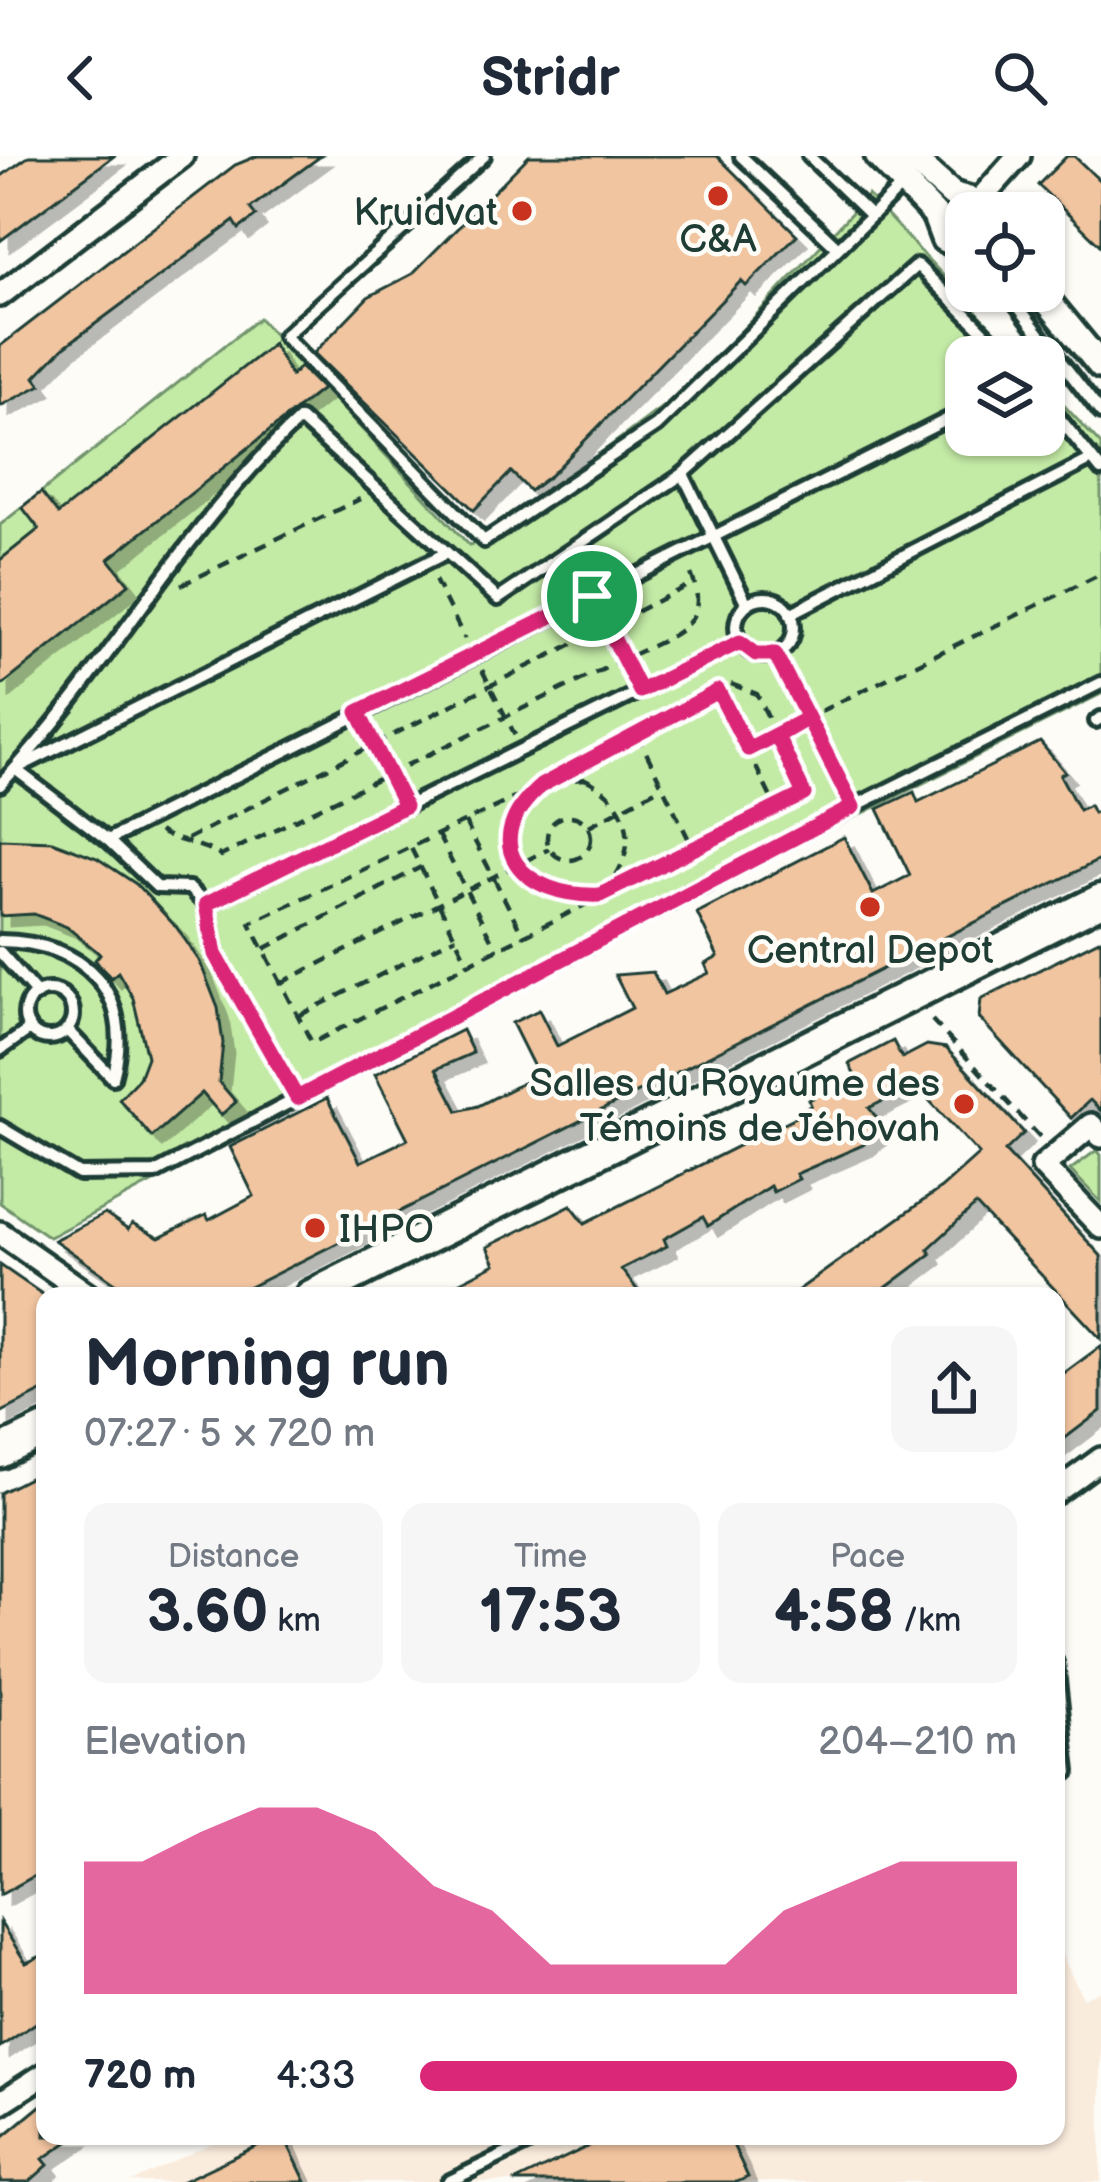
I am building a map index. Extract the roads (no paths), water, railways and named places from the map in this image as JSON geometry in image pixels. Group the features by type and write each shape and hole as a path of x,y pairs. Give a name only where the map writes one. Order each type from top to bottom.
{"main road":[{"path":"329,1287 1101,900"},
{"path":"0,1452 36,1434"}],"street":[{"path":"0,295 182,156"},
{"path":"878,156 911,169 947,192"},
{"path":"993,192 1019,156"},
{"path":"911,169 945,239"},
{"path":"935,215 945,203"},
{"path":"1050,312 1065,323"},
{"path":"1056,312 1101,365"},
{"path":"1101,1136 1091,1125 1043,1166 1101,1227"},
{"path":"0,1233 77,1287"},
{"path":"1065,1485 1101,1459"},
{"path":"0,2103 36,2080"}],"lane":[{"path":"484,156 284,335 484,541 656,425 911,169"},
{"path":"742,156 836,246"},
{"path":"809,156 870,215"},
{"path":"15,770 142,604 300,419 498,599 683,474 917,265 988,336"},
{"path":"1022,312 1101,413"},
{"path":"108,839 945,420"},
{"path":"790,614 1097,465 1065,425"},
{"path":"683,474 747,604"},
{"path":"0,781 446,553"},
{"path":"773,600 790,614 790,640 775,654 756,654 740,642 736,620 747,604 773,600"},
{"path":"206,904 740,642"},
{"path":"775,654 853,807"},
{"path":"0,1127 79,1174 154,1173 853,807 1101,683"},
{"path":"15,770 108,839 157,887 189,888 206,904 215,954 297,1098"},
{"path":"0,941 31,941 63,954 94,976 119,1018 123,1042 113,1078 67,1030"},
{"path":"0,952 37,994"},
{"path":"52,991 67,999 72,1014 67,1030 48,1038 30,1029 25,1010 37,994 52,991"},
{"path":"0,1050 30,1029"},
{"path":"1065,1744 1065,1772"},
{"path":"448,2182 524,2145"}],"place":[{"name":"C&A","path":"718,196"},
{"name":"Kruidvat","path":"522,211"},
{"name":"Central Depot","path":"870,907"},
{"name":"Salles du Royaume des Témoins de Jéhovah","path":"964,1104"},
{"name":"IHPO","path":"315,1228"}]}
